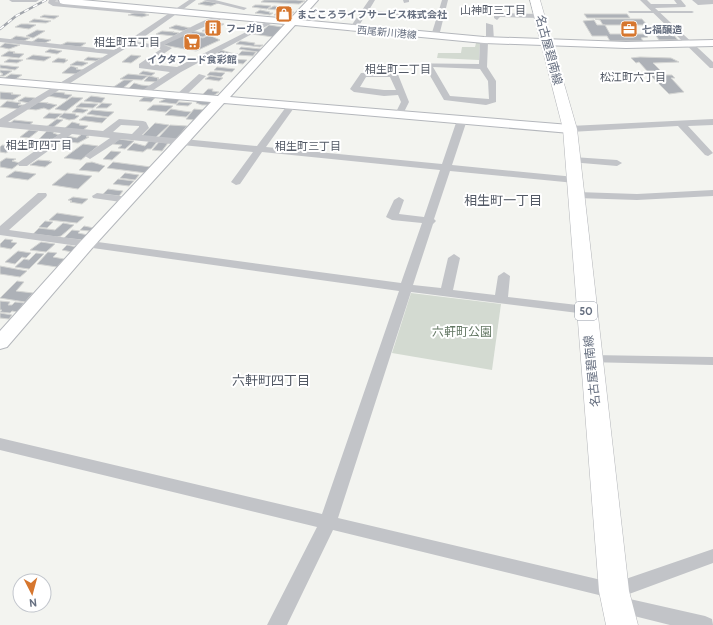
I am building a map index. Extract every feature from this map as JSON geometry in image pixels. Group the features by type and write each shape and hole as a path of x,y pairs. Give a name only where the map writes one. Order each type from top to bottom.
{"main road":[{"name":"名古屋碧南線","path":"537,8 570,129 591,359 616,597 622,625"}],"street":[{"path":"12,0 36,0"},
{"name":"西尾新川港線","path":"58,0 272,22 487,40 548,44 713,44"},
{"path":"94,0 150,6 155,10"},
{"path":"0,124 130,43 193,0"},
{"path":"206,0 244,8"},
{"path":"0,343 87,244 313,0"},
{"path":"353,29 372,0"},
{"path":"435,36 445,0"},
{"path":"643,0 655,12 695,44 713,66"},
{"path":"649,6 683,6 677,0"},
{"path":"695,0 698,2 713,2"},
{"path":"497,18 497,15 537,8"},
{"path":"364,12 399,15"},
{"path":"157,46 223,16"},
{"path":"144,93 178,70 272,22"},
{"path":"428,65 447,98 486,102 493,100 492,81 484,67 489,25"},
{"path":"695,44 713,39"},
{"path":"2,41 115,52"},
{"path":"130,43 168,48 142,66 178,70"},
{"path":"57,56 72,48"},
{"path":"400,114 406,102 393,74 391,65 484,67"},
{"path":"393,74 364,75 354,89 384,93 402,92"},
{"path":"180,96 190,85 195,83 202,76"},
{"path":"0,81 570,129 709,122"},
{"path":"236,182 292,105"},
{"path":"693,112 709,122"},
{"path":"277,625 328,522 408,288 462,120"},
{"path":"104,135 119,122 143,124 144,128 133,138"},
{"path":"0,124 180,143 447,168 575,178 637,197 713,194"},
{"path":"681,124 708,152"},
{"path":"22,164 70,131"},
{"path":"90,156 117,136"},
{"path":"575,178 617,163"},
{"path":"0,232 42,195"},
{"path":"97,196 128,200"},
{"path":"399,200 392,217 430,221"},
{"path":"0,232 408,288 586,310"},
{"path":"446,293 454,258"},
{"path":"501,300 504,276"},
{"path":"591,359 713,361"},
{"path":"0,444 328,522 616,597 705,625"},
{"path":"616,597 713,556"}],"lane":[{"path":"630,12 692,12"}],"green space":[{"path":"476,43 480,43 479,60 437,58 438,53 461,53 462,47 475,47"},
{"name":"六軒町公園","path":"411,293 501,304 492,370 392,353"}],"building":[{"path":"264,0 305,1 299,4 261,2"},
{"path":"205,1 218,3 211,6 198,4"},
{"path":"255,5 271,6 267,9 252,7"},
{"path":"274,6 289,9 287,11 268,9"},
{"path":"260,10 273,13 270,15 255,13"},
{"name":"まごころライフサービス株式会社","path":"278,11 294,12 289,16 274,15"},
{"path":"134,13 149,15 142,17 128,15"},
{"path":"584,14 627,14 630,18 587,18"},
{"path":"44,15 59,16 54,19 40,17"},
{"path":"34,19 51,21 46,23 29,22"},
{"path":"595,19 642,19 647,25 603,25 600,20"},
{"path":"594,20 597,25 605,25 610,34 645,34 648,37 641,38 643,41 610,41 607,36 592,36 583,21"},
{"name":"フーガB","path":"216,23 224,24 211,32 202,31"},
{"path":"21,24 36,25 29,29 15,27"},
{"path":"176,25 190,28 183,31 169,28"},
{"path":"269,25 282,27 273,37 252,34 262,31"},
{"path":"37,30 45,31 33,38 26,36"},
{"path":"162,31 179,33 174,36 156,34"},
{"path":"193,31 208,34 203,37 188,34"},
{"path":"654,33 672,33 678,40 659,40"},
{"path":"184,34 203,38 209,35 220,40 196,51 163,45"},
{"path":"16,36 30,38 24,41 10,40"},
{"path":"38,38 51,40 45,43 32,42"},
{"path":"113,38 129,40 126,43 109,42"},
{"path":"240,41 255,43 254,45 263,45 260,47 236,44"},
{"path":"67,42 86,43 80,47 61,45"},
{"path":"5,43 20,45 9,49 0,47"},
{"path":"241,47 261,49 258,52 239,49"},
{"path":"50,49 62,51 57,54 45,52"},
{"path":"221,50 238,54 232,58 214,55"},
{"path":"9,51 24,54 19,58 1,56"},
{"path":"242,51 256,52 253,56 238,55"},
{"path":"33,55 51,57 44,61 26,59"},
{"path":"131,55 141,56 131,63 122,62"},
{"path":"88,57 102,58 96,61 84,60"},
{"path":"58,58 68,60 64,63 52,62"},
{"path":"631,58 671,58 679,62 653,63 661,71 648,72 639,62 636,63"},
{"path":"9,59 23,60 17,63 4,62"},
{"path":"232,59 247,60 243,64 229,62"},
{"path":"77,61 88,63 82,66 70,65"},
{"path":"0,65 19,67 15,70 0,68"},
{"path":"71,66 78,68 76,69 83,70 76,74 62,73"},
{"path":"217,67 235,69 232,72 214,70"},
{"path":"0,70 12,71 4,76 0,76 3,74"},
{"path":"143,71 155,73 151,76 139,74"},
{"path":"210,72 225,73 221,77 207,75"},
{"path":"11,74 22,75 14,80 3,79"},
{"path":"128,74 148,76 142,80 120,79"},
{"path":"650,75 672,75 675,78 671,78 684,92 669,94"},
{"path":"149,76 159,79 156,82 144,81"},
{"path":"210,76 223,78 219,81 205,79"},
{"path":"124,80 133,80 123,88 112,88"},
{"path":"134,83 150,86 146,90 128,89"},
{"path":"208,89 213,89 212,91 219,92 213,96 202,95"},
{"path":"0,92 21,95 13,100 0,99"},
{"path":"54,92 72,95 67,99 48,96"},
{"path":"91,96 105,98 101,103 84,101"},
{"path":"25,97 35,98 29,103 18,101"},
{"path":"72,97 83,98 66,111 55,109"},
{"path":"144,97 155,98 151,102 139,101"},
{"path":"167,98 180,99 176,104 159,102"},
{"path":"194,100 211,101 208,105 202,105 196,103 197,101 193,101"},
{"path":"7,101 21,103 18,105 24,105 18,109 0,107"},
{"path":"38,102 57,105 49,110 44,108 36,110 28,109"},
{"path":"179,102 192,103 188,106 176,105"},
{"path":"81,103 98,104 93,108 76,107"},
{"path":"102,103 112,104 107,108 96,108"},
{"path":"153,105 173,106 166,112 147,110"},
{"path":"77,108 88,110 83,113 72,112"},
{"path":"171,109 191,112 186,117 165,115"},
{"path":"194,109 204,110 194,120 186,119"},
{"path":"92,110 114,112 108,117 87,114"},
{"path":"49,113 62,114 55,119 43,118"},
{"path":"64,113 76,114 75,115 79,116 75,119 69,120 59,117"},
{"path":"85,116 107,118 102,123 79,120"},
{"path":"57,119 63,120 52,128 45,128"},
{"path":"14,120 33,122 28,126 9,124"},
{"path":"72,122 80,124 79,125 88,126 82,131 64,129"},
{"path":"155,123 169,125 155,138 141,137"},
{"path":"170,125 187,126 175,140 157,139"},
{"path":"29,130 38,131 29,138 20,137"},
{"path":"47,131 54,132 53,133 59,135 52,140 39,139"},
{"path":"82,134 89,135 86,137 89,137 78,143 61,141 67,136 77,138"},
{"path":"119,139 134,141 125,149 118,148 122,145 113,144"},
{"path":"34,140 47,142 40,148 26,146"},
{"path":"149,141 157,142 151,149 147,149 143,152 127,150 134,143 145,146"},
{"path":"159,142 168,143 162,151 152,150"},
{"path":"83,144 98,146 81,160 64,158"},
{"path":"2,145 15,147 6,153 0,152 0,147"},
{"path":"111,151 121,152 112,160 103,159"},
{"path":"6,158 16,159 12,161 20,163 12,169 0,167 0,162"},
{"path":"38,160 52,162 45,167 30,165"},
{"path":"92,162 105,166 99,172 79,170 86,163"},
{"path":"113,162 151,167 146,173 107,168"},
{"path":"15,171 36,174 28,180 6,177"},
{"path":"67,173 92,176 78,189 52,185"},
{"path":"125,173 139,175 135,180 120,178"},
{"path":"118,179 134,181 129,186 113,184"},
{"path":"108,189 123,191 119,196 103,194"},
{"path":"73,197 88,199 82,204 70,202 72,201 68,200"},
{"path":"57,213 84,217 77,223 49,220"},
{"path":"45,221 53,222 47,228 39,227"},
{"path":"63,223 74,225 61,236 57,237 33,234 39,228 55,230"},
{"path":"84,226 94,228 90,231 80,230"},
{"path":"72,230 80,231 78,233 88,235 82,240 64,238"},
{"path":"5,239 13,240 11,242 17,243 11,249 0,247 0,244"},
{"path":"41,242 55,244 46,252 30,250"},
{"path":"67,245 77,247 72,252 62,250"},
{"path":"18,251 31,253 26,258 22,257 15,264 5,262"},
{"path":"48,252 57,253 53,257 64,259 57,267 37,264"},
{"path":"36,253 44,254 29,269 15,267 24,259 29,260"},
{"path":"0,266 27,271 20,277 0,274"},
{"path":"17,281 24,282 16,291 33,293 25,302 0,298"},
{"path":"0,301 10,302 8,305 12,305 15,302 24,303 17,312 12,311 10,313 0,312 2,310 0,310"},
{"path":"0,313 12,315 9,319 0,318"}],"tunnel":[{"path":"53,0 63,1"}],"railway":[{"path":"0,29 16,16 46,0"}],"place":[{"name":"まごころライフサービス株式会社","path":"284,14"},
{"name":"フーガB","path":"213,28"},
{"name":"七福醸造","path":"629,29"},
{"name":"イクタフード食彩館","path":"192,42"}],"district":[{"name":"山神町三丁目","path":"493,10"},
{"name":"相生町五丁目","path":"127,42"},
{"name":"相生町二丁目","path":"398,69"},
{"name":"松江町六丁目","path":"633,77"},
{"name":"相生町四丁目","path":"39,145"},
{"name":"相生町三丁目","path":"308,146"},
{"name":"相生町一丁目","path":"503,200"},
{"name":"六軒町四丁目","path":"271,380"}]}
